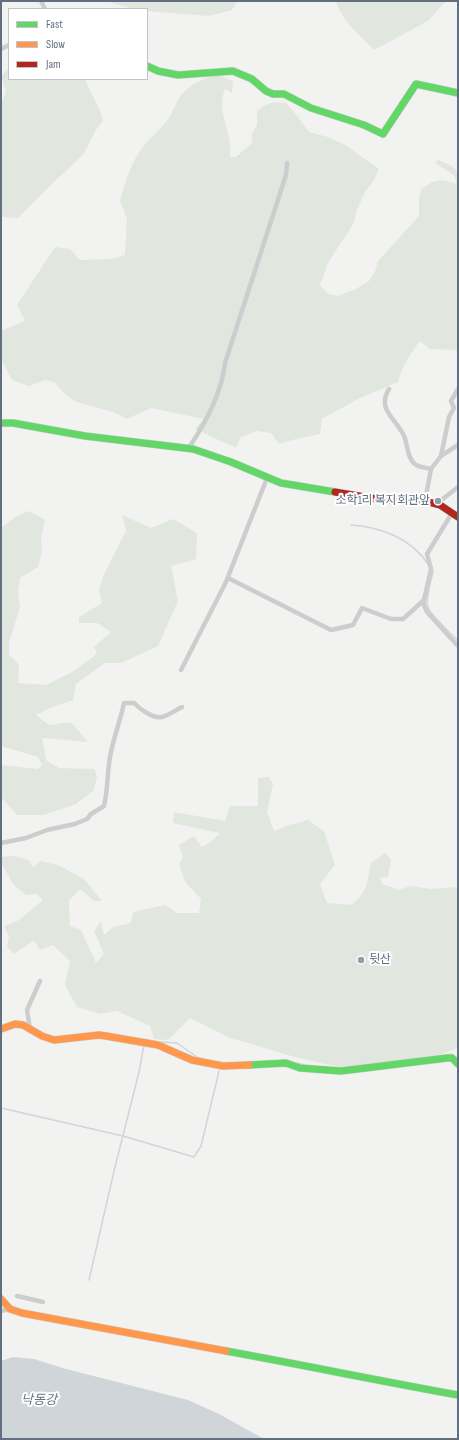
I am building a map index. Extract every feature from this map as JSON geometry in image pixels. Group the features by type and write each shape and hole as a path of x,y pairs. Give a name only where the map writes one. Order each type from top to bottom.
{"street":[{"path":"148,66 158,71 178,75 233,71 252,79 266,91 273,94 284,94 311,108 364,125 383,134 416,84 458,93"},
{"path":"188,449 209,414 224,374 225,363 286,176 287,163"},
{"path":"389,389 385,399 388,415 403,434 412,460 416,465 431,470"},
{"path":"441,456 449,417 454,408 451,401 458,389"},
{"path":"1,423 121,441 188,449 231,462 281,483 383,500 425,501 440,505 455,515 427,554 431,569 424,605 427,612 458,646"},
{"path":"425,501 431,470 441,456 458,445"},
{"path":"181,670 228,578 267,478"},
{"path":"433,503 439,502 458,486"},
{"path":"228,578 331,630 353,625 362,608 390,619 404,619 424,600"},
{"path":"1,843 26,838 47,830 75,824 87,819 91,814 104,806 107,794 110,758 124,703 134,703 152,716 161,717 182,707"},
{"path":"30,1029 27,1010 40,981"},
{"path":"1,1029 15,1024 23,1025 42,1036 54,1040 99,1035 158,1045 192,1060 223,1066 286,1064 300,1068 341,1071 447,1058 456,1061 458,1064"},
{"path":"17,1296 43,1302"},
{"path":"1,1299 10,1309"},
{"path":"1,1311 10,1309 37,1316 458,1396"}],"shaded area":[{"path":"106,1 238,1 232,10 209,16 148,11 148,8 126,7"},
{"path":"336,1 446,1 428,21 374,50 347,22"},
{"path":"8,69 8,80 86,80 100,110 103,121 96,130 83,155 18,218 1,217 1,104 6,91 1,76"},
{"path":"216,74 233,81 232,93 225,89 222,104 229,137 230,157 236,157 252,143 252,133 257,125 257,111 270,103 286,103 309,132 328,137 345,145 379,169 374,180 365,192 356,212 354,223 329,261 320,285 328,294 338,296 356,289 369,281 375,272 378,261 419,216 419,198 421,189 438,180 457,184 454,175 435,163 438,160 452,166 458,172 458,351 430,349 420,341 407,360 398,382 358,399 322,419 320,434 279,444 271,433 257,431 241,437 236,448 195,429 204,419 151,408 127,419 113,412 76,402 65,394 54,382 45,380 29,386 12,380 1,359 1,331 25,321 17,305 55,247 70,249 80,260 112,259 125,255 127,219 120,201 126,180 135,160 142,148 167,121 183,92 196,83"},
{"path":"29,511 45,520 41,539 42,552 38,567 20,578 18,591 20,607 9,643 9,655 19,667 18,683 46,685 72,672 97,654 94,647 111,632 97,623 79,623 79,617 102,603 99,589 104,574 126,531 122,515 151,528 173,519 197,533 196,559 171,566 178,601 158,646 121,663 105,663 76,684 73,700 50,708 36,715 49,725 71,722 88,742 42,738 46,760 59,768 94,769 97,776 94,790 76,804 44,815 17,815 3,799 1,799 1,765 37,769 42,765 38,757 1,746 2,527 17,516"},
{"path":"269,777 273,784 267,812 274,831 308,820 324,831 335,865 320,884 327,903 351,905 357,900 366,887 371,863 385,853 391,860 388,877 380,878 382,884 399,890 410,886 431,889 458,887 458,1048 432,1057 340,1067 298,1058 228,1037 190,1018 168,1040 154,1039 150,1026 117,1011 100,1014 77,1007 65,985 70,961 53,945 40,950 34,940 14,954 7,947 9,936 4,926 19,920 43,900 37,894 26,895 13,884 2,864 1,857 14,856 29,860 33,868 40,861 58,865 84,879 102,901 94,901 80,889 69,901 70,926 81,930 96,963 104,954 94,931 101,921 104,935 113,927 131,923 133,912 165,905 177,913 199,913 201,899 186,883 179,864 183,858 179,845 194,836 202,847 212,841 220,833 173,823 174,812 225,821 230,806 258,806 258,778"}],"water":[{"name":"낙동강","path":"13,1357 34,1359 66,1369 188,1400 219,1414 264,1439 1,1439 1,1361"}],"waterway":[{"path":"351,525 384,531 404,541 413,547 428,564"},
{"path":"432,570 433,572 427,599 428,607 437,620 458,641"},
{"path":"161,1042 177,1043 200,1059"},
{"path":"89,1280 139,1072 144,1045"},
{"path":"447,1055 452,1054 458,1058"},
{"path":"297,1063 305,1065"},
{"path":"1,1108 123,1136 194,1157 201,1146 219,1071"}],"traffic: fast":[{"path":"148,66 158,71 178,75 233,71 252,79 266,91 273,94 284,94 311,108 364,125 383,134 416,84 458,93"},
{"path":"1,423 13,423 85,436 193,449 231,462 281,483 335,492"},
{"path":"249,1065 286,1063 300,1068 341,1071 447,1058 452,1058 458,1064"},
{"path":"226,1351 458,1395"}],"traffic: slow":[{"path":"1,1029 15,1024 23,1025 42,1036 54,1040 99,1035 106,1036 158,1045 192,1060 223,1066 249,1065"},
{"path":"1,1299 10,1309 22,1313 226,1351"}],"traffic: jam":[{"path":"335,492 383,500 425,501 440,505 458,517"}],"place":[{"name":"소학1리 복지회관앞","path":"438,501"},
{"name":"뒷산","path":"361,960"}]}
